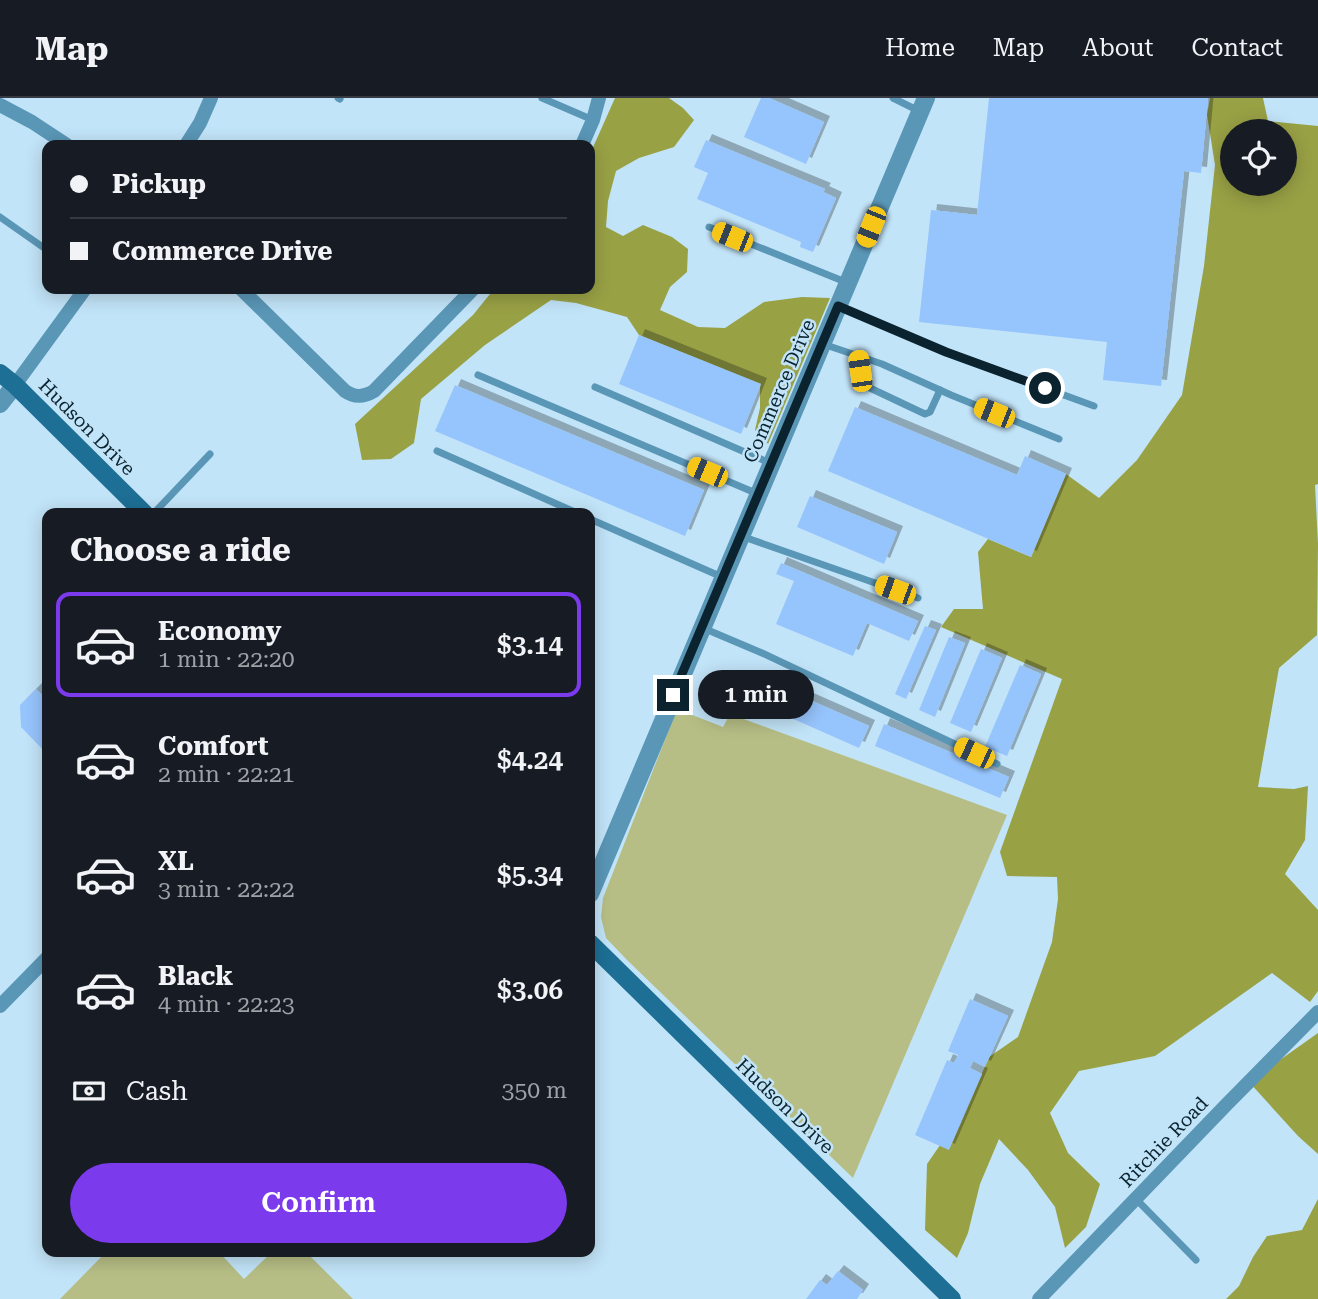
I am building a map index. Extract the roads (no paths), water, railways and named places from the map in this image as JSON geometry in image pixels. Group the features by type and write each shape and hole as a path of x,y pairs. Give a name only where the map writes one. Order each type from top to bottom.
{"main road":[{"name":"Hudson Drive","path":"7,379 139,508"},
{"name":"Hudson Drive","path":"595,948 952,1299"}],"street":[{"path":"189,140 211,98"},
{"path":"584,140 599,98"},
{"path":"0,105 59,140"},
{"name":"Commerce Drive","path":"595,882 923,105"},
{"path":"0,404 7,379 81,294"},
{"path":"246,294 345,391 362,396 377,388 468,294"},
{"path":"0,1006 42,963"},
{"name":"Ritchie Road","path":"1039,1299 1318,1012"}],"lane":[{"path":"541,98 593,120"},
{"path":"893,98 923,105"},
{"path":"0,217 42,246"},
{"path":"709,228 848,283"},
{"path":"838,306 946,352 1094,406"},
{"path":"822,344 882,364 1059,439"},
{"path":"858,356 860,371 870,388 925,414 930,412 940,390"},
{"path":"478,375 758,494"},
{"path":"595,387 771,463"},
{"path":"437,451 566,508"},
{"path":"159,508 210,454"},
{"path":"595,521 723,577"},
{"path":"740,536 918,598"},
{"path":"702,627 997,764"},
{"path":"1136,1199 1196,1260"}]}
